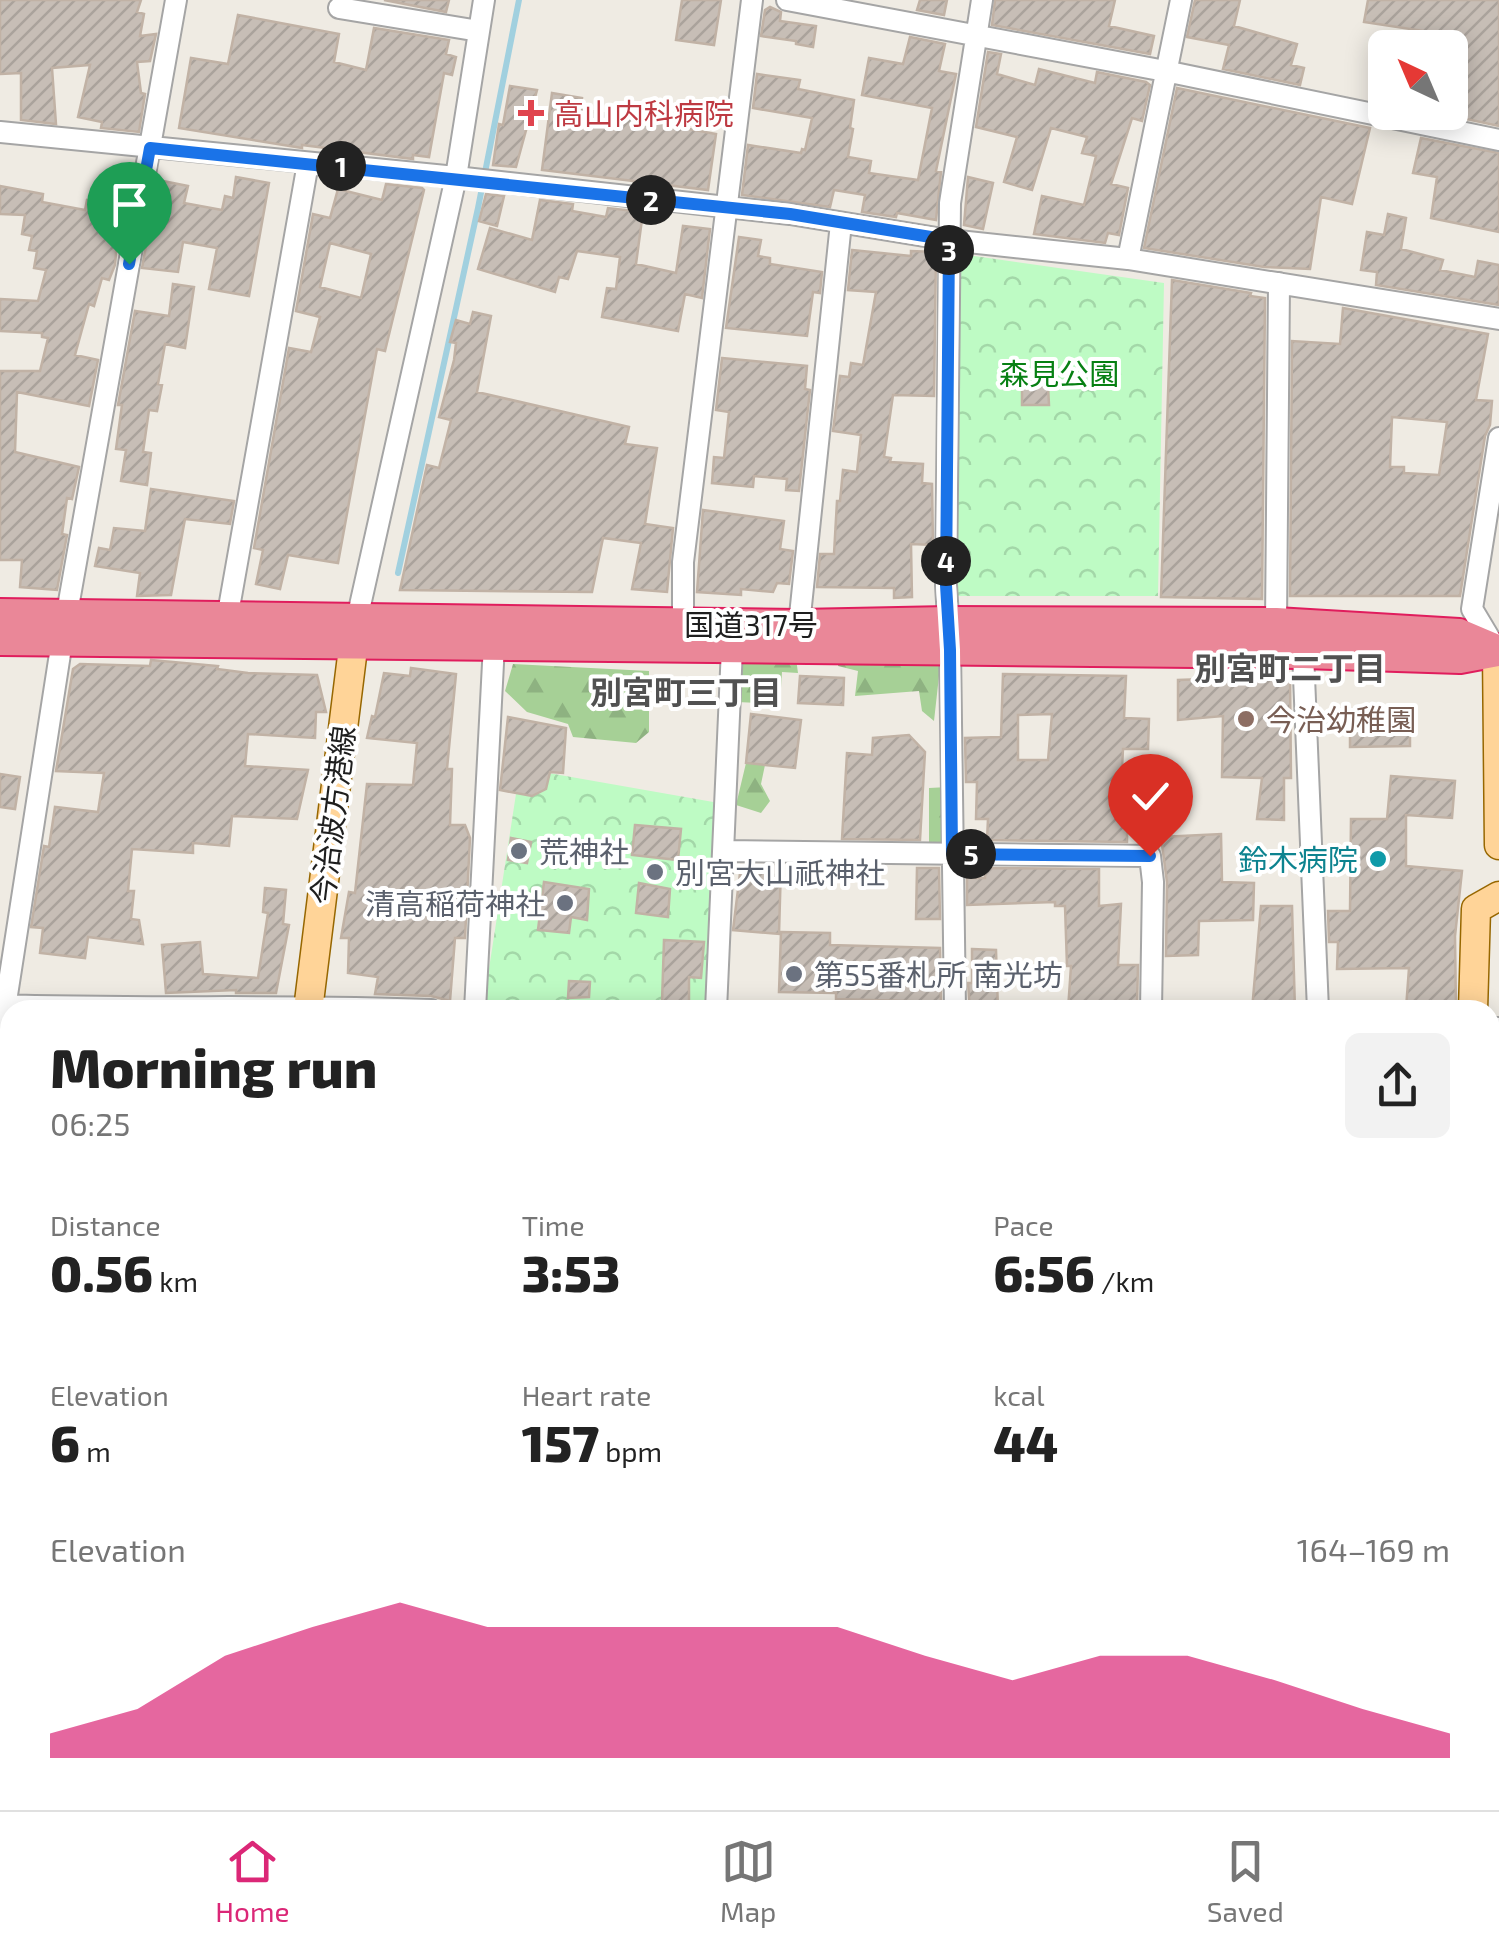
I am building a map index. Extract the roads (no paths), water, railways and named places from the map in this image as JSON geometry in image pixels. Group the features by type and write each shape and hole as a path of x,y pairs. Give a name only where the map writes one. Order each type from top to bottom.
{"highway":[{"name":"国道317号","path":"0,614 65,628 355,632 799,625 1303,654 1460,658 1498,651"},
{"name":"国道317号","path":"0,640 65,628 227,619 494,644 732,648 1276,623 1459,634 1498,651"}],"main road":[{"name":"今治波方港線","path":"309,1000 355,632"},
{"path":"1498,651 1499,845"},
{"path":"1474,1000 1476,909 1499,896"}],"street":[{"path":"3,1000 176,0"},
{"path":"355,632 456,177 484,0"},
{"path":"682,624 683,562 752,0"},
{"path":"788,0 1165,71 1499,140"},
{"path":"955,1000 949,636 950,202 982,0"},
{"path":"1128,259 1181,0"},
{"path":"339,8 479,31"},
{"path":"0,132 790,214 949,240 1128,259 1499,319"},
{"path":"227,619 308,163"},
{"path":"799,625 841,223"},
{"path":"1276,623 1280,284"},
{"path":"1498,651 1472,609 1499,438"},
{"path":"476,1000 494,644"},
{"path":"717,1000 732,648"},
{"path":"1303,654 1318,1000"},
{"path":"725,851 1150,856 1154,882 1151,1000"}],"waterway":[{"path":"398,573 519,0"}],"place":[{"name":"高山内科病院","path":"531,113"},
{"name":"今治幼稚園","path":"1246,719"},
{"name":"荒神社","path":"519,851"},
{"name":"鈴木病院","path":"1378,859"},
{"name":"別宮大山祇神社","path":"655,872"},
{"name":"清高稲荷神社","path":"565,903"},
{"name":"第55番札所 南光坊","path":"794,974"}],"district":[{"name":"別宮町二丁目","path":"1290,667"},
{"name":"別宮町三丁目","path":"686,691"}],"park label":[{"name":"森見公園","path":"1059,373"}]}
